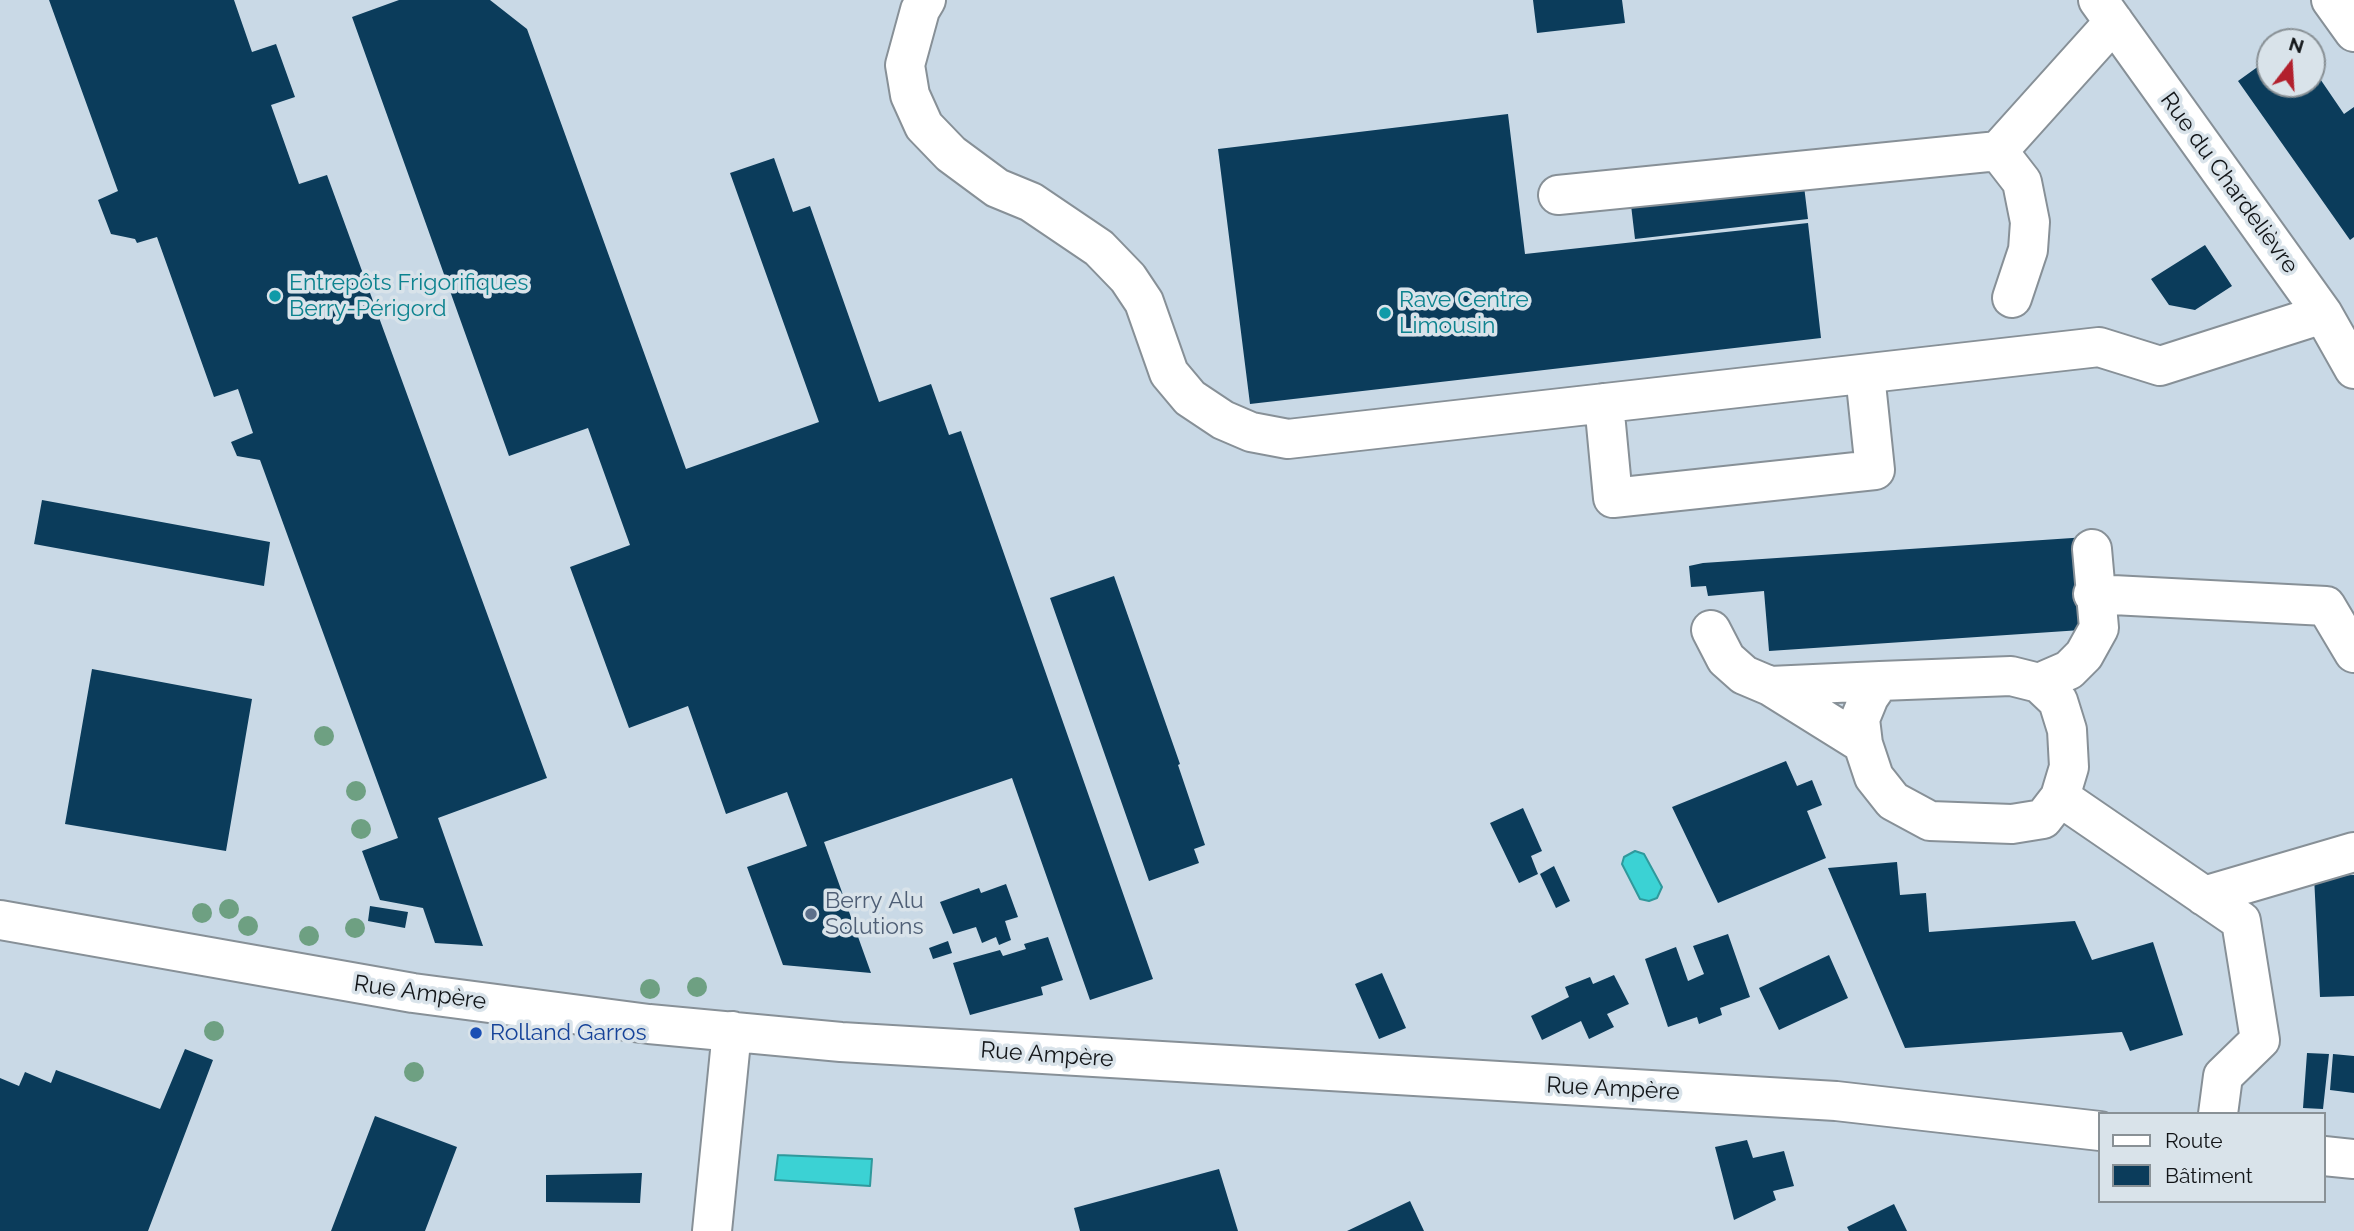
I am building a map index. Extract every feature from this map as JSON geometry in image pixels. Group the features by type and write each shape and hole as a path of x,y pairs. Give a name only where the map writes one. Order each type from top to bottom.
{"street":[{"path":"2331,0 2354,32"},
{"path":"914,3 905,65 910,95 924,126 951,154 997,188 1031,202 1099,248 1128,278 1144,302 1169,373 1190,397 1223,420 1251,432 1288,439 2099,348 2160,366 2323,314"},
{"path":"1558,195 1998,152 2106,11"},
{"name":"Rue du Chardelièvre","path":"2106,11 2323,314 2354,368"},
{"path":"1998,152 2022,182 2030,222 2028,250 2012,298"},
{"path":"1604,403 1613,498 1875,470 1865,374"},
{"path":"2039,683 2069,670 2084,655 2099,628 2092,549"},
{"path":"2094,594 2326,607 2354,653"},
{"path":"1711,630 1726,659 1744,675 1770,686 1863,744"},
{"path":"1770,686 1880,681 2011,676 2039,683 2058,701 2067,730 2069,767 2060,797 2043,819 2012,824 1930,821 1893,800 1874,777 1863,744 1860,719 1868,697 1880,681"},
{"path":"2060,797 2241,921 2260,1040 2223,1076 2218,1112"},
{"path":"2204,896 2354,852"},
{"name":"Rue Ampère","path":"0,920 413,993 649,1024 897,1046 1836,1101 2098,1131"},
{"path":"712,1231 732,1031"},
{"path":"2326,1156 2354,1159"}],"shaded area":[{"path":"0,0 2354,0 2354,1231 0,1231"}],"water":[{"path":"1635,851 1644,854 1662,887 1657,898 1649,901 1640,899 1622,864 1624,857"},
{"path":"778,1155 872,1159 870,1186 775,1180"}],"building":[{"name":"Entrepôts Frigorifiques Berry-Périgord","path":"49,0 234,0 252,52 276,44 295,97 271,105 299,184 327,175 547,778 438,818 483,946 435,943 423,908 380,900 362,851 398,838 260,460 237,456 231,442 253,433 238,389 214,397 157,237 137,243 135,239 111,234 98,200 118,191"},
{"path":"399,0 490,0 527,29 686,469 819,422 730,173 774,158 793,212 810,206 879,402 931,384 949,435 961,431 1153,979 1090,1000 1012,778 824,842 871,973 783,965 747,867 807,846 787,792 726,814 688,706 629,728 570,567 630,545 588,428 509,456 352,17"},
{"path":"1533,0 1622,0 1625,23 1537,33"},
{"path":"2256,68 2256,98 2326,98 2326,88 2344,114 2354,107 2354,237 2350,240 2238,81"},
{"name":"Rave Centre Limousin","path":"1508,114 1525,254 1808,223 1821,338 1250,404 1218,149"},
{"path":"1804,186 1808,219 1635,239 1631,205"},
{"path":"2205,245 2232,286 2195,310 2169,305 2151,279"},
{"path":"42,500 270,542 264,586 34,544"},
{"path":"2087,537 2096,629 1769,651 1764,591 1708,596 1706,586 1691,587 1689,566 1703,563"},
{"path":"1114,576 1180,764 1178,765 1205,845 1194,849 1199,863 1149,881 1050,598"},
{"path":"92,669 252,699 226,851 65,824"},
{"path":"1786,761 1797,786 1812,780 1822,805 1807,811 1826,858 1718,903 1672,807"},
{"path":"1523,808 1542,851 1531,856 1538,874 1519,883 1490,823"},
{"path":"1897,862 1900,895 1926,893 1929,932 2075,921 2092,960 2153,942 2183,1035 2130,1051 2122,1032 1905,1048 1828,868"},
{"path":"1554,866 1570,901 1556,908 1540,874"},
{"path":"2354,875 2354,996 2320,997 2314,876"},
{"path":"1006,884 1018,917 1005,921 1011,940 999,945 996,937 982,943 976,927 953,934 940,902 979,888 981,893"},
{"path":"370,906 408,912 405,928 368,921"},
{"path":"1728,934 1750,997 1720,1008 1722,1015 1699,1024 1697,1017 1668,1027 1645,959 1676,947 1688,981 1704,974 1693,946"},
{"path":"1048,937 1063,980 1041,987 1043,995 970,1015 953,963 1000,950 1003,956 1026,949 1024,944"},
{"path":"948,941 952,953 933,959 929,948"},
{"path":"1829,955 1848,998 1779,1030 1759,988"},
{"path":"1382,973 1406,1028 1379,1039 1355,984"},
{"path":"1614,975 1629,1004 1607,1014 1614,1027 1589,1039 1581,1021 1542,1040 1531,1016 1569,997 1565,987 1590,977 1593,984"},
{"path":"185,1049 213,1060 148,1231 0,1231 0,1078 19,1086 25,1072 51,1083 56,1070 160,1109"},
{"path":"2307,1053 2329,1054 2323,1109 2303,1108"},
{"path":"2333,1054 2354,1056 2354,1093 2330,1090"},
{"path":"375,1116 457,1147 425,1231 331,1231"},
{"path":"1747,1140 1753,1158 1784,1151 1794,1186 1773,1191 1776,1200 1734,1220 1715,1147"},
{"path":"1219,1169 1238,1231 1080,1231 1074,1208"},
{"path":"642,1173 640,1203 546,1202 546,1175"},
{"path":"1410,1201 1424,1231 1347,1231"},
{"path":"1894,1204 1907,1231 1849,1231 1847,1227"}],"place":[{"name":"Entrepôts Frigorifiques Berry-Périgord","path":"275,296"},
{"name":"Rave Centre Limousin","path":"1385,313"},
{"name":"Berry Alu Solutions","path":"811,914"},
{"name":"Rolland Garros","path":"476,1033"}]}
